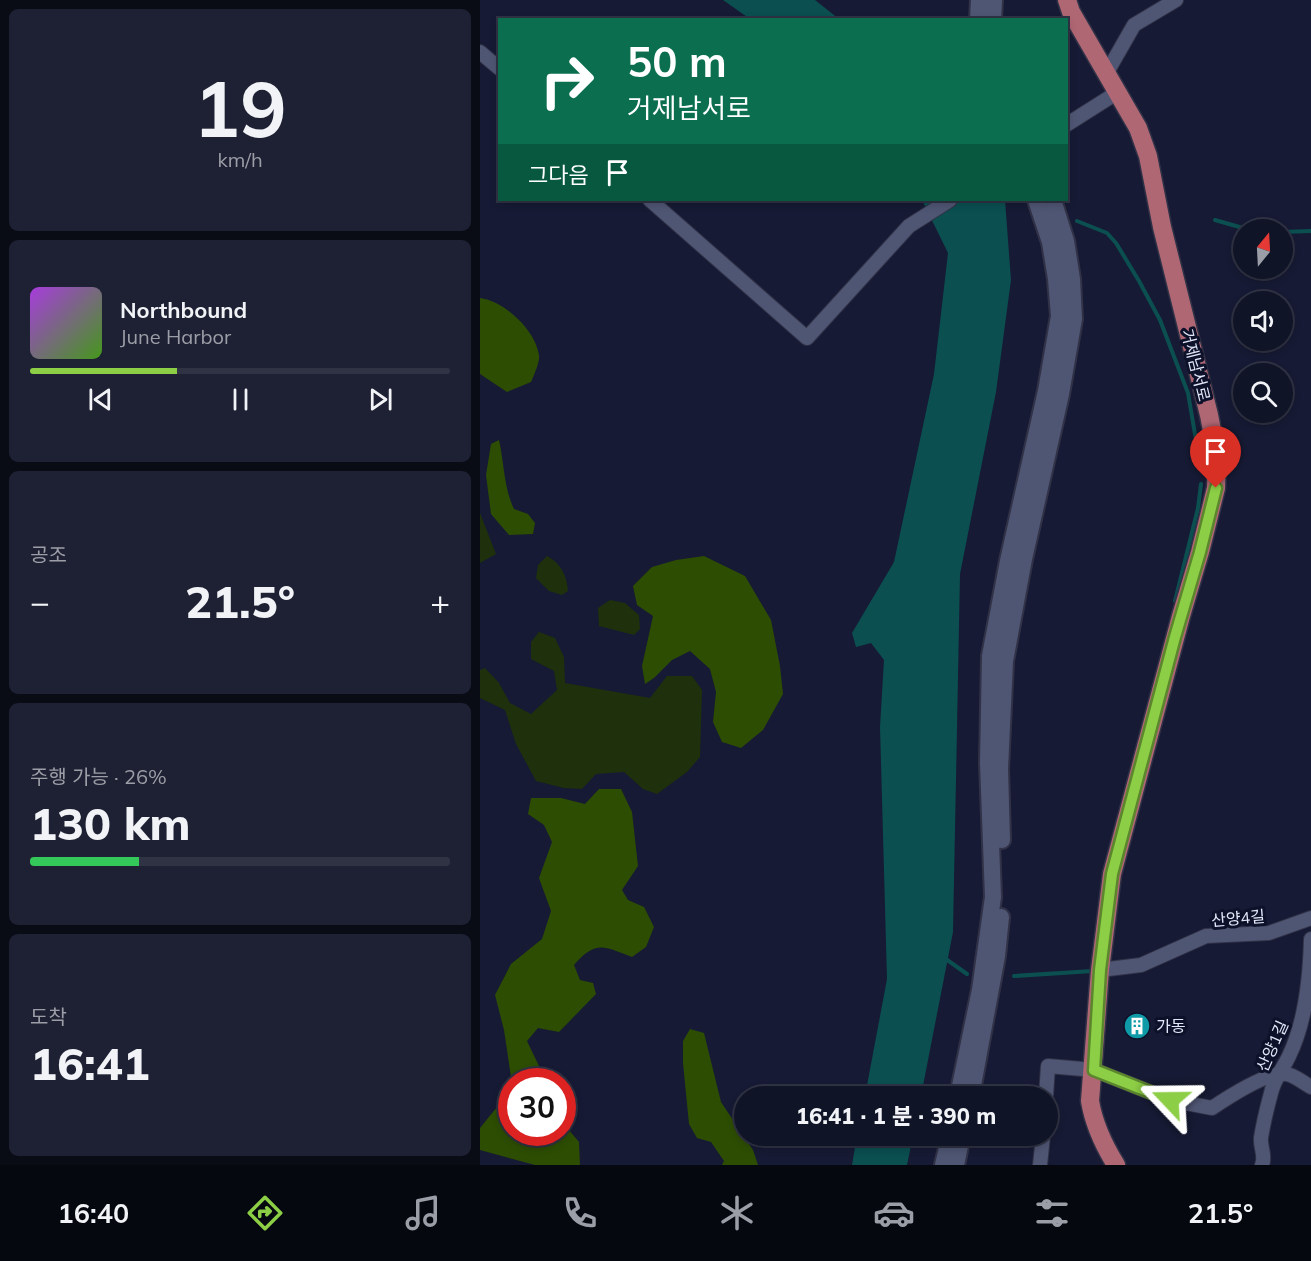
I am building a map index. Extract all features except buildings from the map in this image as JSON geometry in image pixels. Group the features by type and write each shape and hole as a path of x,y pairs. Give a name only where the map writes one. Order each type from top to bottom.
{"main road":[{"name":"거제남서로","path":"1067,0 1071,12 1138,128 1148,156 1162,227 1217,456 1216,488 1200,552 1112,874 1100,970 1090,1101 1093,1119 1116,1165"}],"street":[{"path":"978,18 979,0"},
{"path":"993,18 994,0"},
{"path":"1106,74 1134,26 1176,0"},
{"path":"480,52 498,67"},
{"path":"1068,124 1118,92"},
{"path":"651,201 807,338 909,226 948,201"},
{"path":"960,1086 980,990 993,897 988,763 990,656 1008,561 1046,391 1059,316 1050,242 1036,201"},
{"path":"973,1086 997,956 1003,899 1000,769 1005,661 1024,559 1061,394 1074,319 1068,250 1053,201"},
{"name":"산양4길","path":"1100,970 1141,965 1206,936 1269,933 1311,918"},
{"name":"산양1길","path":"1262,1165 1265,1157 1261,1141 1271,1092 1289,1056 1301,1022 1310,972 1311,939"},
{"path":"1047,1086 1048,1066 1094,1070 1170,1100 1212,1108 1230,1096 1279,1073 1289,1074 1311,1087"},
{"path":"943,1165 948,1146"},
{"path":"956,1165 960,1146"},
{"path":"1040,1165 1042,1146"}],"shaded area":[{"path":"723,0 815,0 838,18 749,18"},
{"path":"922,201 1005,201 1011,280 996,392 960,574 953,932 923,1086 867,1086 887,979 880,727 884,660 871,643 856,647 852,633 894,562 934,374 948,253"},
{"path":"480,513 496,554 480,563"},
{"path":"547,556 560,566 565,575 568,591 562,595 549,591 536,578 538,565"},
{"path":"610,600 625,603 639,615 640,629 634,635 599,626 598,608"},
{"path":"539,632 555,638 564,657 565,683 650,698 667,676 692,676 702,690 700,757 687,772 657,794 643,789 624,772 596,774 582,789 564,788 536,781 516,744 505,710 480,698 480,670 485,668 499,683 510,703 531,714 557,690 554,671 531,659 531,642"},
{"path":"855,1146 911,1146 907,1165 852,1165"}],"green space":[{"path":"480,298 508,310 525,326 539,355 531,382 507,392 480,374"},
{"path":"499,440 511,501 514,509 528,514 535,523 533,534 509,535 491,514 486,475 491,444"},
{"path":"704,556 745,576 771,620 780,666 783,694 763,730 741,748 722,742 713,722 716,692 710,669 690,651 672,660 645,684 642,666 653,616 637,605 633,586 652,567 676,560"},
{"path":"599,789 621,789 632,812 638,866 622,890 628,900 644,907 654,927 646,947 632,957 607,948 600,948 582,957 574,965 580,980 593,983 596,994 559,1032 538,1028 527,1041 539,1068 510,1068 504,1030 495,995 511,964 542,939 551,911 539,878 552,842 544,825 528,814 531,798 561,798 585,804"},
{"path":"690,1029 704,1033 721,1102 734,1122 734,1146 750,1146 758,1165 722,1165 724,1161 711,1142 697,1138 689,1124 683,1041"},
{"path":"498,1105 498,1146 576,1146 576,1138 579,1142 580,1165 535,1165 480,1150 480,1128"}],"waterway":[{"path":"1215,220 1233,225"},
{"path":"1077,221 1107,233 1116,243 1160,320 1188,393 1198,452"},
{"path":"1293,232 1311,231"},
{"path":"1175,601 1198,508 1201,484"},
{"path":"943,957 967,974"},
{"path":"1014,976 1093,971"}],"place":[{"name":"가동","path":"1137,1026"}],"route":[{"path":"1170,1100 1094,1070 1100,970 1112,874 1216,488"}]}
